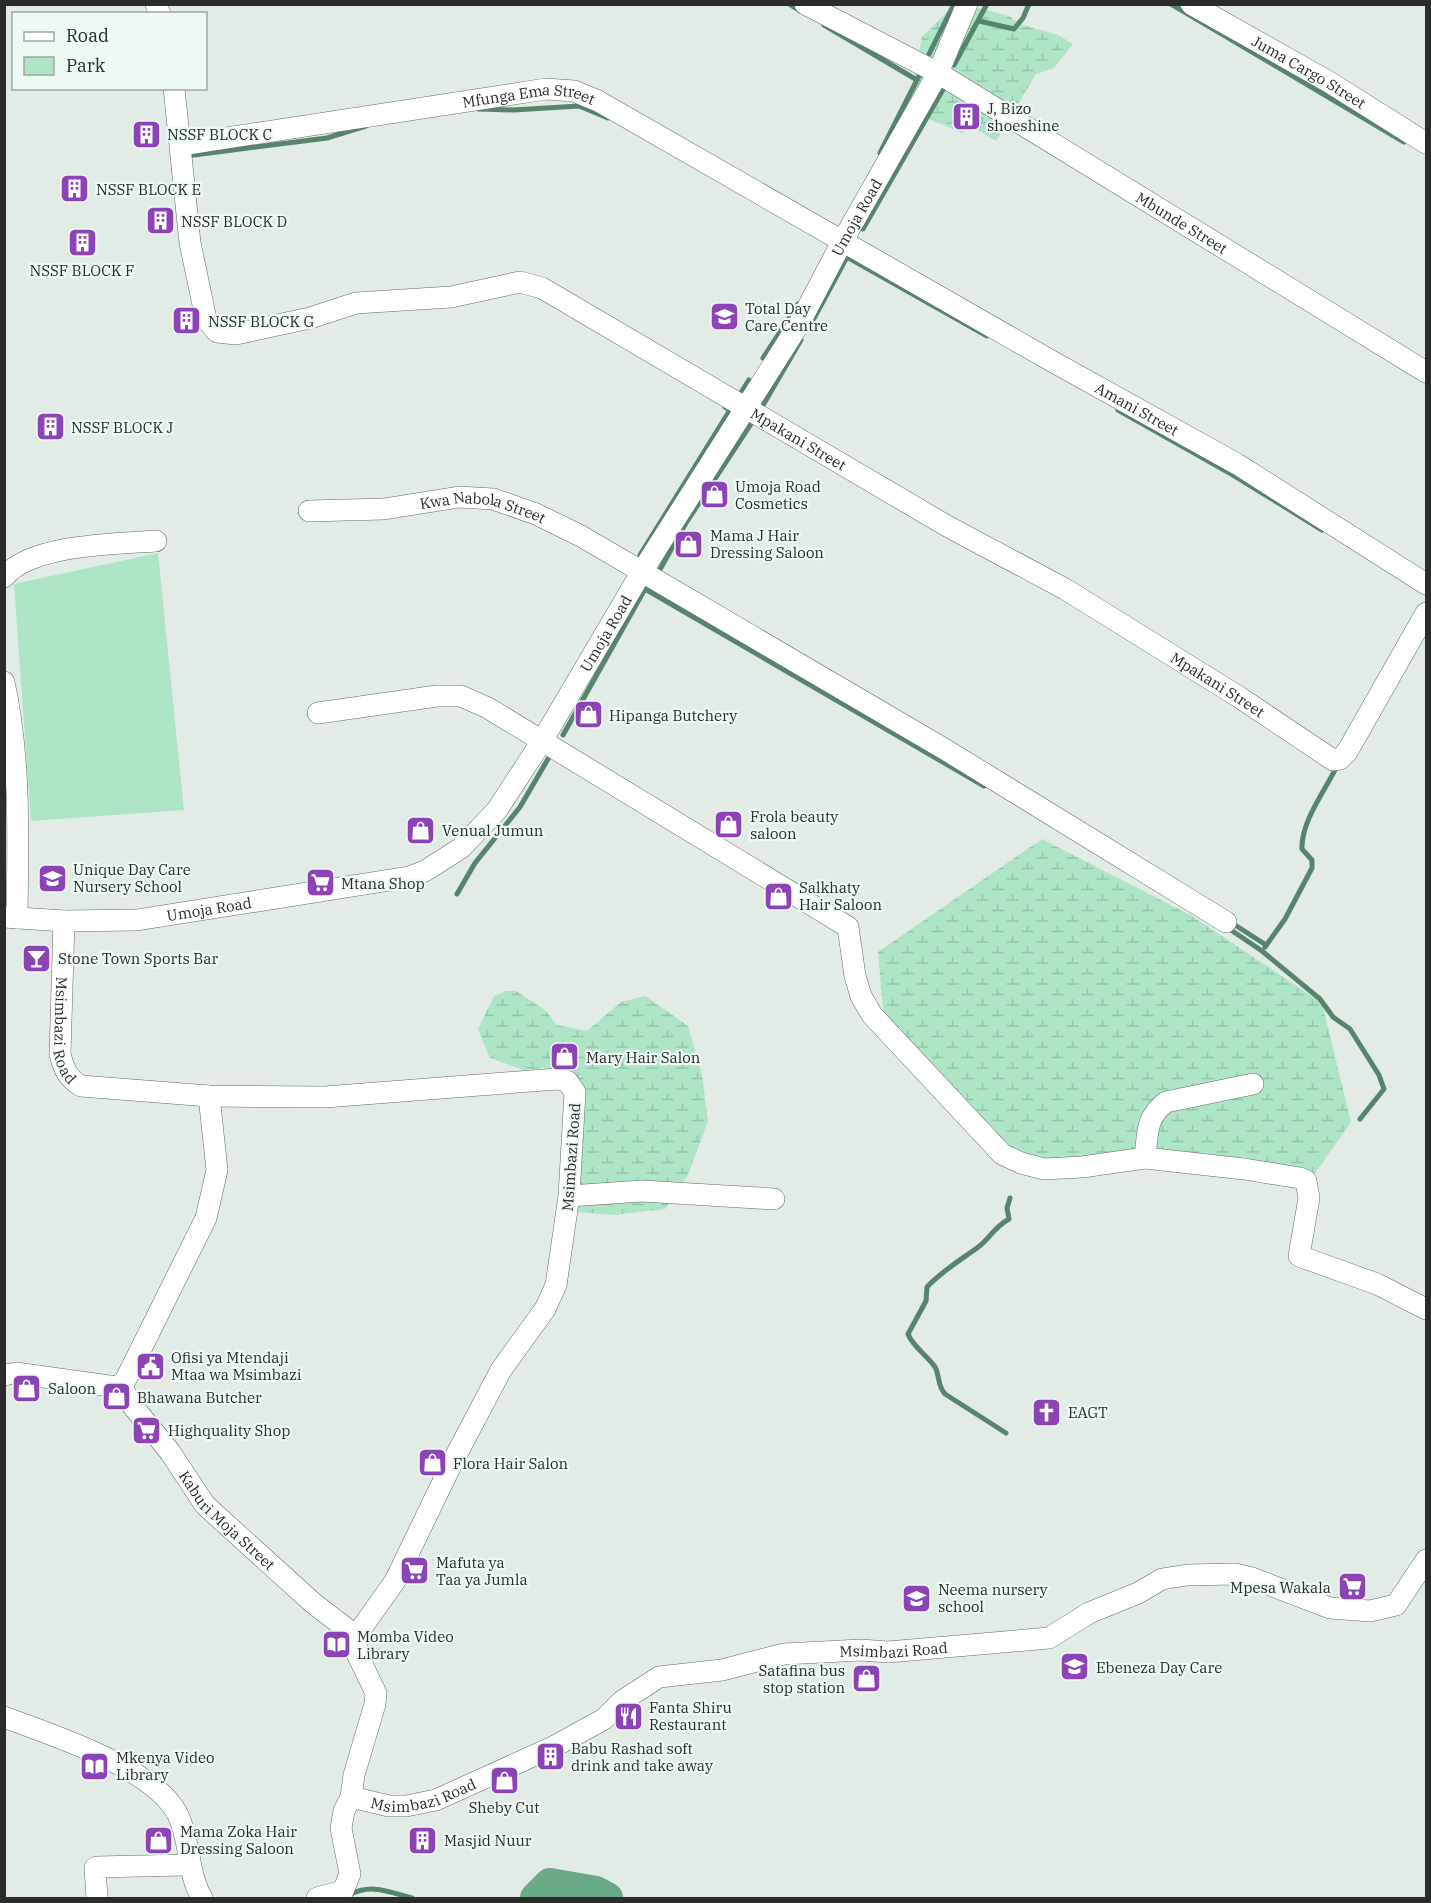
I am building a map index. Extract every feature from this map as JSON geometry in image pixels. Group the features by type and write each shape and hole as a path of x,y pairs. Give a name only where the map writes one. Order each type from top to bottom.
{"street":[{"name":"Mbunde Street","path":"805,4 938,73 1426,372"},
{"name":"Umoja Road","path":"11,917 64,921 137,920 409,878 425,871 461,848 497,810 542,741 641,573 799,324 843,240 938,73 967,4"},
{"name":"Juma Cargo Street","path":"1191,4 1329,82 1426,143"},
{"name":"Mfunga Ema Street","path":"181,145 546,88 574,91 598,101 843,240"},
{"path":"174,90 181,145"},
{"name":"Mpakani Street","path":"181,145 190,243 206,319 217,332 236,334 310,318 356,303 451,297 512,284 528,283 567,301 947,526 1065,589 1239,697 1327,756 1340,759 1372,710 1426,613"},
{"name":"Amani Street","path":"843,240 1048,359 1237,464 1426,584"},
{"name":"Kwa Nabola Street","path":"309,511 384,509 459,497 493,499 536,514 581,536 946,750 1226,922"},
{"path":"4,577 25,560 73,549 156,541"},
{"path":"4,682 9,705 11,917"},
{"path":"318,713 437,696 461,696 488,708 848,927 851,934 855,976 861,996 872,1015 1002,1154 1044,1169 1082,1167 1145,1158 1244,1168 1306,1181 1309,1198 1299,1256 1377,1284 1426,1309"},
{"name":"Msimbazi Road","path":"64,921 60,1054 64,1069 70,1079 81,1086 209,1096 325,1097 531,1080 567,1081 575,1092 569,1196 556,1286 545,1309 501,1371 453,1461 428,1518 395,1581 356,1636 357,1654 376,1693 375,1704 354,1775 351,1797 344,1811 341,1828 350,1874 342,1891 317,1899"},
{"path":"1145,1158 1149,1122 1154,1111 1166,1102 1253,1084"},
{"path":"4,1375 16,1373 121,1386 206,1218 218,1170 209,1096"},
{"path":"569,1196 642,1191 774,1199"},
{"name":"Kaburi Moja Street","path":"121,1386 132,1405 170,1452 205,1505 313,1603 356,1636"},
{"name":"Msimbazi Road","path":"351,1797 372,1804 406,1806 436,1800 555,1746 603,1719 659,1677 677,1673 722,1670 784,1654 861,1650 888,1652 1049,1638 1089,1613 1138,1593 1162,1579 1187,1575 1235,1574 1252,1578 1330,1608 1370,1611 1396,1605 1426,1560"},
{"path":"4,1717 94,1752 161,1794 177,1813 188,1843 196,1888 202,1899"},
{"path":"97,1899 95,1868 97,1867 184,1865"}],"green space":[{"path":"954,5 967,5 1009,16 1020,24 1058,35 1073,44 1054,68 1036,74 996,141 974,128 967,127 962,133 908,110 922,37"},
{"path":"158,553 184,810 31,821 14,584"},
{"path":"1042,839 1192,916 1322,1003 1351,1122 1303,1190 1246,1157 1144,1159 1085,1178 1020,1161 885,1032 878,952"},
{"path":"506,991 516,991 545,1010 557,1025 587,1031 621,1002 645,996 688,1026 702,1075 708,1121 688,1175 665,1209 613,1215 576,1212 570,1097 562,1076 544,1068 523,1070 490,1058 478,1029 494,996"}],"waterway":[{"path":"789,4 800,11"},
{"path":"929,54 954,4"},
{"path":"954,65 987,4"},
{"path":"979,21 1014,29 1023,18 1029,4"},
{"path":"1171,4 1404,142"},
{"path":"824,25 917,80"},
{"path":"880,153 921,72"},
{"path":"863,229 945,86"},
{"path":"478,109 514,110 579,106 608,118"},
{"path":"186,156 327,138 366,126"},
{"path":"812,322 847,257 987,336"},
{"path":"763,358 798,304"},
{"path":"762,407 801,340"},
{"path":"740,394 749,380"},
{"path":"640,555 730,410 725,407"},
{"path":"1118,410 1233,475 1322,530"},
{"path":"658,573 686,523 753,421"},
{"path":"563,735 645,589 984,786"},
{"path":"457,894 475,863 520,807 548,759"},
{"path":"1265,947 1285,919 1312,868 1312,860 1302,849 1305,828 1337,766"},
{"path":"1232,923 1266,945"},
{"path":"1228,928 1262,951 1320,999 1333,1017 1350,1029 1379,1075 1384,1089 1360,1119"},
{"path":"1006,1433 945,1394 935,1367 913,1343 908,1334 926,1301 927,1287 981,1245 1009,1219 1007,1208 1010,1198"},
{"path":"536,1898 550,1884 596,1892 607,1898"},
{"path":"349,1895 357,1891 373,1889 412,1898"}],"place":[{"name":"J, Bizo shoeshine","path":"966,117"},
{"name":"NSSF BLOCK C","path":"146,134"},
{"name":"NSSF BLOCK E","path":"75,189"},
{"name":"NSSF BLOCK D","path":"160,221"},
{"name":"NSSF BLOCK F","path":"82,243"},
{"name":"Total Day Care Centre","path":"724,317"},
{"name":"NSSF BLOCK G","path":"187,321"},
{"name":"NSSF BLOCK J","path":"50,427"},
{"name":"Umoja Road Cosmetics","path":"714,495"},
{"name":"Mama J Hair Dressing Saloon","path":"689,544"},
{"name":"Hipanga Butchery","path":"588,715"},
{"name":"Frola beauty saloon","path":"729,825"},
{"name":"Venual Jumun","path":"421,830"},
{"name":"Unique Day Care Nursery School","path":"52,878"},
{"name":"Mtana Shop","path":"320,883"},
{"name":"Salkhaty Hair Saloon","path":"778,896"},
{"name":"Stone Town Sports Bar","path":"37,958"},
{"name":"Mary Hair Salon","path":"565,1057"},
{"name":"Ofisi ya Mtendaji Mtaa wa Msimbazi","path":"150,1366"},
{"name":"Saloon","path":"27,1388"},
{"name":"Bhawana Butcher","path":"116,1397"},
{"name":"EAGT","path":"1047,1412"},
{"name":"Highquality Shop","path":"147,1430"},
{"name":"Flora Hair Salon","path":"432,1463"},
{"name":"Mafuta ya Taa ya Jumla","path":"415,1571"},
{"name":"Mpesa Wakala","path":"1352,1587"},
{"name":"Neema nursery school","path":"917,1598"},
{"name":"Momba Video Library","path":"336,1645"},
{"name":"Ebeneza Day Care","path":"1075,1667"},
{"name":"Satafina bus stop station","path":"866,1679"},
{"name":"Fanta Shiru Restaurant","path":"628,1716"},
{"name":"Babu Rashad soft drink and take away","path":"550,1757"},
{"name":"Mkenya Video Library","path":"95,1766"},
{"name":"Sheby Cut","path":"504,1780"},
{"name":"Mama Zoka Hair Dressing Saloon","path":"159,1840"},
{"name":"Masjid Nuur","path":"423,1840"}]}
